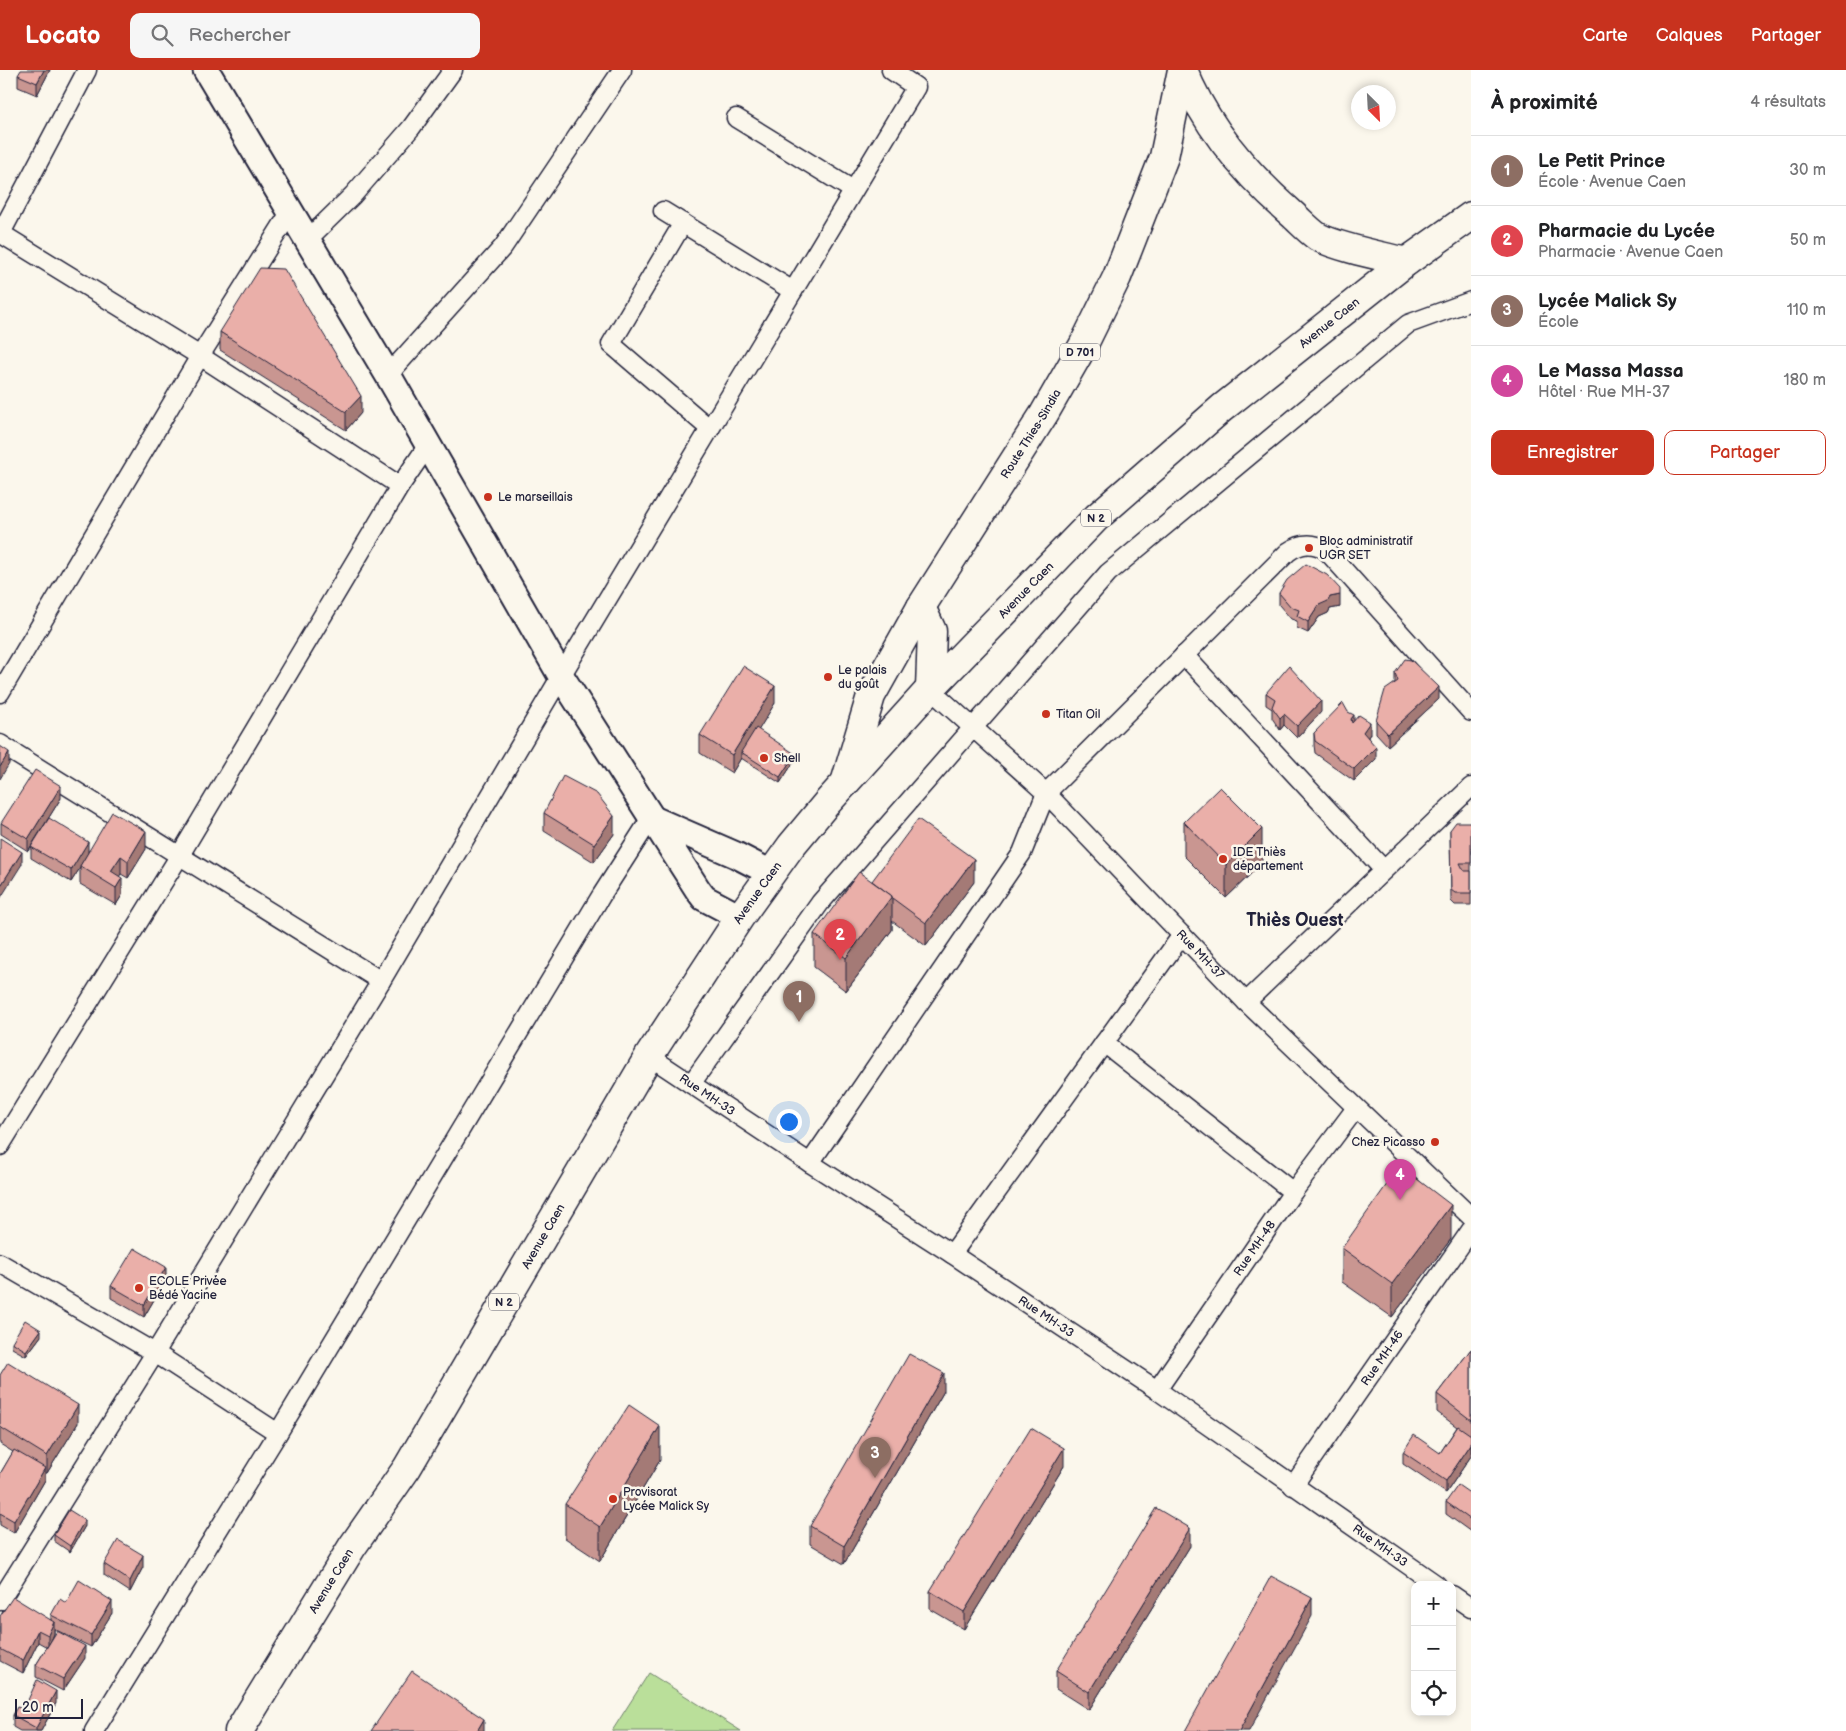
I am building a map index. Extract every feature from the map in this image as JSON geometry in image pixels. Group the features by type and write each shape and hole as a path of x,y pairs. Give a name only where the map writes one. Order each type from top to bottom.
{"main road":[{"path":"206,70 388,375 561,676 704,898 740,917"},
{"path":"1182,70 1192,93 1212,125 1242,165 1275,199 1318,236 1341,245 1406,262"},
{"name":"Route Thies-Sindia","path":"845,783 871,696 920,607 1044,414 1083,346 1118,277 1164,157 1182,70"},
{"name":"Avenue Caen","path":"239,1731 352,1547 406,1468 649,1056 740,917 791,846 930,689 1097,517 1222,408 1406,262 1471,216"},
{"path":"920,607 932,631 930,689"},
{"path":"651,818 736,855 771,873"}],"street":[{"path":"87,70 0,234 200,356 400,486"},
{"path":"307,240 353,195 412,128 453,70"},
{"path":"388,375 503,247 622,70"},
{"path":"0,1601 381,981 561,676 916,87 891,70"},
{"path":"736,118 854,190"},
{"path":"0,693 200,356 291,211"},
{"path":"663,211 793,291"},
{"path":"683,223 611,344 710,429"},
{"path":"691,1084 820,903 1108,573 1408,324 1471,301"},
{"path":"0,1146 180,855 400,486 428,445"},
{"path":"810,1163 1022,853 1046,794 1288,552 1300,545 1314,544 1326,550 1471,712"},
{"path":"1184,655 1384,870"},
{"name":"Rue MH-37","path":"930,689 1046,794 1246,1002 1471,1217"},
{"path":"0,744 381,981"},
{"path":"1246,1002 1471,787"},
{"path":"94,1731 278,1433 601,896 651,818"},
{"path":"952,1254 1182,935"},
{"path":"1104,1043 1294,1192"},
{"name":"Rue MH-33","path":"649,1056 1157,1390 1431,1581"},
{"name":"Rue MH-48","path":"1157,1390 1294,1192 1356,1108"},
{"name":"Rue MH-46","path":"1293,1486 1471,1230"},
{"path":"0,1263 154,1353 278,1433"},
{"path":"1456,1598 1471,1608"}],"green space":[{"path":"649,1673 741,1731 612,1731"}],"building":[{"path":"21,70 44,70 37,83 18,75"},
{"path":"260,268 284,269 361,396 346,412 220,332"},
{"path":"1306,564 1327,575 1340,589 1340,595 1330,597 1328,601 1319,605 1308,622 1297,616 1299,610 1291,607 1279,593 1287,580"},
{"path":"1405,659 1411,660 1439,687 1388,734 1376,721 1385,690 1398,681 1395,673"},
{"path":"743,666 775,686 732,755 700,735"},
{"path":"1289,666 1321,701 1297,726 1284,714 1280,718 1272,707 1275,699 1266,693"},
{"path":"1343,703 1348,712 1354,715 1351,719 1352,723 1359,715 1370,722 1363,732 1376,747 1354,769 1315,741 1314,733"},
{"path":"756,728 795,754 780,777 741,752"},
{"path":"0,746 9,752 0,767"},
{"path":"35,770 61,786 28,839 1,823"},
{"path":"563,776 597,794 614,816 594,844 544,813"},
{"path":"1220,787 1262,829 1226,865 1184,822"},
{"path":"112,812 146,831 128,861 121,856 111,871 122,878 116,888 80,866"},
{"path":"49,818 88,842 71,870 31,847"},
{"path":"918,819 974,859 926,923 872,881"},
{"path":"1456,822 1471,822 1471,863 1460,863 1464,871 1471,871 1471,893 1455,893 1451,890 1450,830"},
{"path":"0,838 22,852 0,887"},
{"path":"859,872 892,896 846,958 814,934"},
{"path":"1400,1166 1451,1205 1392,1284 1342,1248"},
{"name":"ECOLE Privée Bédé Yacine","path":"134,1248 166,1267 144,1305 111,1286"},
{"path":"25,1320 41,1330 26,1351 12,1342"},
{"path":"1471,1349 1471,1420 1437,1394"},
{"path":"909,1354 944,1373 844,1546 810,1526"},
{"path":"8,1362 78,1405 47,1456 0,1427 0,1375"},
{"path":"629,1405 660,1426 600,1527 565,1504"},
{"path":"1458,1426 1471,1435 1471,1444 1446,1481 1403,1452 1414,1435 1440,1453"},
{"path":"1031,1428 1064,1448 964,1612 930,1591"},
{"path":"14,1450 45,1468 14,1521 0,1513 0,1474"},
{"path":"1458,1485 1471,1494 1471,1520 1446,1502"},
{"path":"1156,1508 1190,1528 1089,1692 1056,1671"},
{"path":"69,1510 85,1520 70,1546 54,1535"},
{"path":"118,1540 143,1555 130,1581 104,1564"},
{"path":"1271,1576 1312,1598 1239,1731 1185,1731"},
{"path":"79,1580 112,1601 91,1635 51,1615 60,1599 66,1603"},
{"path":"13,1597 54,1622 48,1635 38,1630 23,1661 0,1649 0,1616"},
{"path":"57,1631 85,1646 63,1679 36,1665"},
{"path":"412,1671 484,1719 477,1731 371,1731"},
{"path":"37,1680 56,1691 36,1728 13,1715 17,1707 24,1709"}],"place":[{"name":"Le marseillais","path":"488,497"},
{"name":"Bloc administratif UGR SET","path":"1309,548"},
{"name":"Le palais du goût","path":"828,677"},
{"name":"Titan Oil","path":"1046,714"},
{"name":"Shell","path":"764,758"},
{"name":"IDE Thiès département","path":"1223,859"},
{"name":"Pharmacie du Lycée","path":"840,960"},
{"name":"Le Petit Prince","path":"799,1022"},
{"name":"Chez Picasso","path":"1435,1142"},
{"name":"Le Massa Massa","path":"1400,1200"},
{"name":"ECOLE Privée Bédé Yacine","path":"139,1288"},
{"name":"Lycée Malick Sy","path":"875,1478"},
{"name":"Provisorat Lycée Malick Sy","path":"613,1499"}],"district":[{"name":"Thiès Ouest","path":"1295,920"}]}
